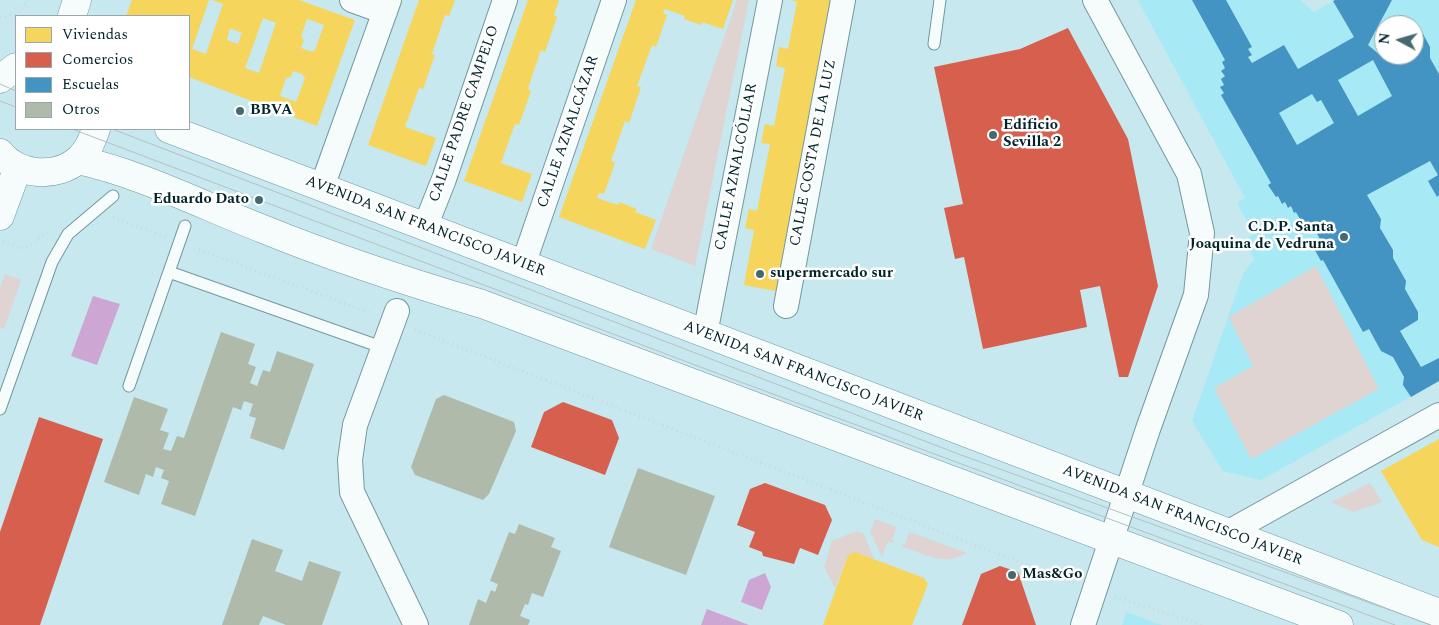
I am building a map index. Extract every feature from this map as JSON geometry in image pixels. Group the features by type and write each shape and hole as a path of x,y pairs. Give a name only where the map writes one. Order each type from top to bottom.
{"main road":[{"path":"72,15 77,0"},
{"path":"0,60 15,65"},
{"path":"0,79 15,66"},
{"path":"0,216 9,160 36,172 54,171 78,160 88,150 96,130"},
{"name":"AVENIDA SAN FRANCISCO JAVIER","path":"172,130 1439,613"},
{"path":"78,160 122,172 297,243 369,269 482,304 1339,625"}],"street":[{"path":"322,188 387,6 352,0"},
{"name":"CALLE PADRE CAMPELO","path":"425,227 444,179 505,0"},
{"name":"CALLE AZNALCÁZAR","path":"523,264 614,0"},
{"name":"CALLE AZNALCÓLLAR","path":"705,334 770,0"},
{"name":"CALLE COSTA DE LA LUZ","path":"786,306 843,0"},
{"path":"1082,625 1196,295 1202,234 1189,174 1094,0"},
{"path":"404,319 384,348 355,425 350,460 352,492 416,625"},
{"path":"1226,533 1439,415"}],"lane":[{"path":"934,44 940,0"},
{"path":"0,408 52,262 68,234 113,196"},
{"path":"129,386 185,226"},
{"path":"169,272 384,348"}],"path":[{"path":"16,15 28,0"},
{"path":"0,17 15,15"},
{"path":"0,241 15,246"},
{"path":"185,245 372,314"},
{"path":"404,319 1074,583"},
{"path":"1121,600 1203,625"}],"shaded area":[{"path":"737,0 749,0 695,266 651,249"},
{"name":"C.D.P. Santa Joaquina de Vedruna","path":"1138,0 1300,0 1314,12 1335,0 1439,0 1439,381 1261,480 1223,471 1192,421 1243,274 1254,259 1244,240 1254,234 1237,203 1245,198"},
{"path":"1316,266 1379,389 1251,459 1214,388 1253,366 1229,317"},
{"path":"5,274 21,280 4,329 0,328 0,288"},
{"path":"93,296 120,304 97,365 71,356"},
{"path":"1370,483 1382,502 1353,512 1331,502"},
{"path":"875,519 897,527 892,539 894,543 888,541 882,557 870,532"},
{"path":"856,531 864,534 874,559 855,552 848,555 835,588 824,567 832,541"},
{"path":"909,532 967,553 951,559 943,559 934,558 901,546 905,544"},
{"path":"765,573 771,587 762,610 741,602 749,580"},
{"path":"707,609 749,625 701,625"},
{"path":"1126,612 1162,625 1122,625"}],"building: Viviendas":[{"path":"132,0 209,0 192,49 206,54 223,4 212,0 299,0 355,20 317,126 190,77 190,15 126,15","holes":["263,18 276,23 259,73 245,68","307,19 324,25 315,50 312,52 301,48 304,40 301,37","230,28 242,33 238,44 227,40","293,71 302,74 305,78 296,102 280,96 286,78 291,77"]},
{"path":"419,0 455,0 449,16 445,15 432,54 435,55 423,89 419,88 405,127 436,138 426,166 368,145"},
{"path":"528,0 559,0 554,15 557,17 545,52 541,50 528,89 531,91 519,125 515,124 501,163 532,174 522,202 464,181"},
{"path":"636,0 733,0 723,29 702,22 701,25 684,19 685,16 665,9 663,13 667,15 656,47 652,45 637,86 641,87 629,123 625,121 611,161 615,163 604,194 599,193 597,198 618,205 619,202 637,209 635,212 656,220 645,249 559,217"},
{"path":"791,0 831,0 776,291 744,285 754,230 745,228 749,209 757,211 770,144 761,143 765,124 774,126 785,68 776,66 779,47 788,49 797,2"},
{"path":"1439,439 1439,547 1422,540 1381,471"},
{"path":"855,552 924,578 928,584 912,625 823,625 848,555"}],"building: Comercios":[{"path":"1068,28 1128,139 1158,286 1128,377 1119,377 1100,286 1080,290 1087,327 983,349 964,257 955,259 944,208 963,204 934,67 1020,49"},
{"path":"563,402 612,420 619,438 605,475 531,447 544,412"},
{"path":"39,417 103,439 40,625 0,625 0,532"},
{"path":"765,483 825,505 832,520 818,555 800,548 794,564 763,556 762,552 749,547 755,532 737,525 750,489"},
{"path":"1000,566 1018,572 1036,625 962,625 981,574"}],"building: Escuelas":[{"path":"1192,0 1226,0 1252,47 1248,49 1252,55 1248,57 1252,63 1284,45 1298,69 1354,37 1333,1 1392,0 1384,15 1374,15 1374,34 1368,45 1374,50 1374,62 1373,60 1338,80 1358,116 1392,96 1376,65 1424,65 1424,36 1430,47 1430,58 1439,74 1439,195 1437,197 1428,181 1438,175 1430,161 1367,195 1381,219 1380,228 1393,250 1393,258 1406,281 1405,289 1418,312 1418,320 1400,331 1421,367 1439,358 1439,381 1411,397 1403,385 1404,377 1393,357 1381,351 1369,329 1363,332 1323,260 1321,261 1312,245 1321,241 1313,226 1306,230 1291,206 1288,208 1285,202 1282,204 1278,196 1276,197 1268,185 1271,183 1221,95 1224,93 1220,87 1224,85 1221,79 1225,76 1221,71 1225,68 1222,62 1225,60","holes":["1312,94 1317,102 1321,100 1334,123 1297,145 1279,113"]}],"building: Otros":[{"path":"221,332 255,344 248,364 256,367 250,383 257,386 263,370 270,372 277,351 314,364 284,450 250,438 256,418 249,416 253,404 244,401 241,410 233,407 195,516 161,504 169,481 161,478 164,470 156,467 153,477 146,474 139,495 104,482 134,397 168,409 160,430 169,433 163,449 171,451 177,436 184,438"},
{"path":"444,395 514,422 516,431 489,494 483,500 415,475 411,467 436,399"},
{"path":"638,468 715,496 686,575 609,547"},
{"path":"519,524 555,538 551,547 561,551 543,597 532,593 528,605 525,604 520,616 530,620 528,625 469,625 478,599 486,603 491,590 495,592 498,584 490,581 509,532 515,534"},
{"path":"252,539 283,550 275,571 302,581 309,561 341,572 322,625 286,625 263,616 259,625 222,625"}],"tram line":[{"path":"0,84 15,91"},
{"path":"0,101 15,107"},
{"path":"75,130 703,368 1395,625"},
{"path":"115,130 961,455 1431,625"}],"place":[{"name":"BBVA","path":"240,111"},
{"name":"Edificio Sevilla 2","path":"993,135"},
{"name":"Eduardo Dato","path":"259,200"},
{"name":"C.D.P. Santa Joaquina de Vedruna","path":"1344,237"},
{"name":"supermercado sur","path":"760,274"},
{"name":"Mas&Go","path":"1012,575"}]}
